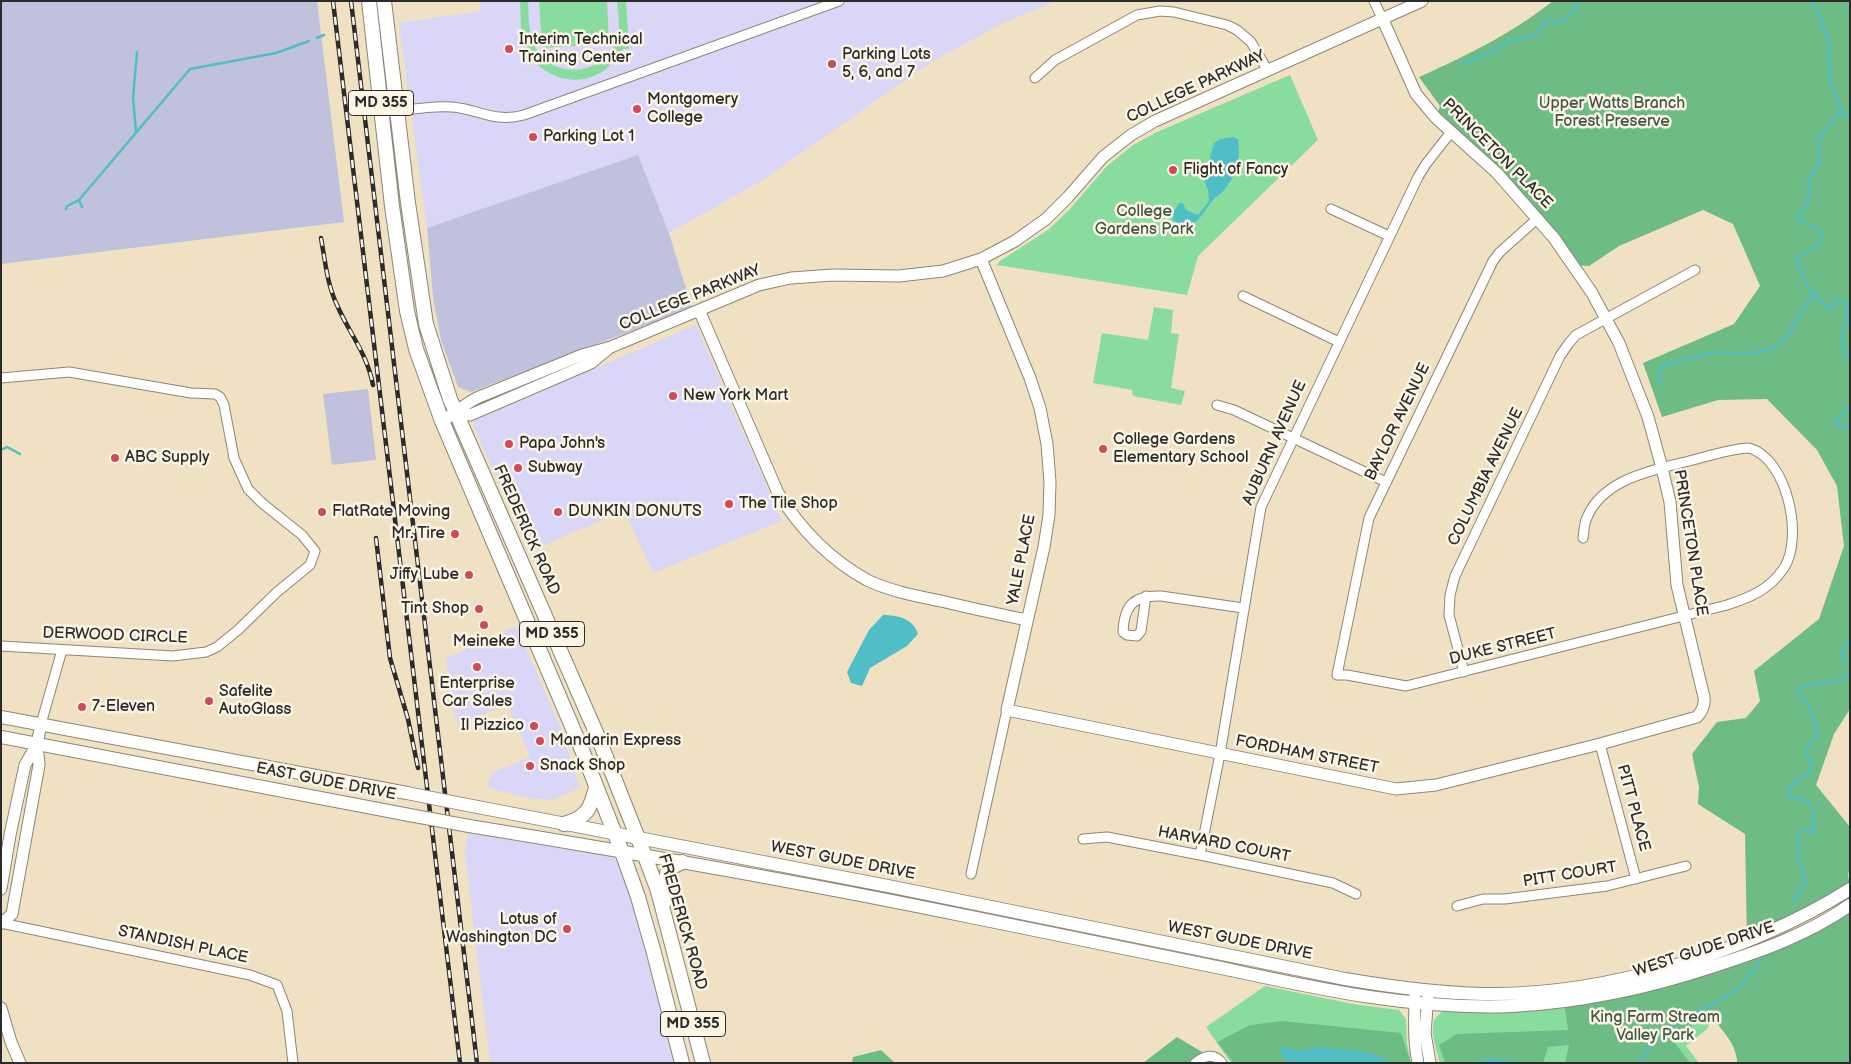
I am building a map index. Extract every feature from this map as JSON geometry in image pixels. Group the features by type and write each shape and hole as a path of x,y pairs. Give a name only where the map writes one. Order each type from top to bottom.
{"main road":[{"name":"MD 355","path":"369,1 382,113"},
{"name":"MD 355","path":"384,1 397,112"},
{"name":"FREDERICK ROAD","path":"397,112 426,324 437,360 456,414 598,737 658,891 703,1063"},
{"name":"FREDERICK ROAD","path":"382,113 392,206 407,311 416,350 442,421 582,750 622,852 638,897 654,953 682,1063"},
{"name":"EAST GUDE DRIVE","path":"1,717 614,834"},
{"name":"EAST GUDE DRIVE","path":"1,737 404,814 644,856"},
{"path":"564,824 578,820 586,813 591,806 596,787"},
{"name":"WEST GUDE DRIVE","path":"614,834 1345,979 1415,991 1485,994 1535,992 1583,986 1634,976 1747,941 1795,920 1850,889"},
{"name":"WEST GUDE DRIVE","path":"644,856 953,913 1353,995 1421,1004 1511,1006 1564,1001 1629,991 1678,978 1755,953 1835,916 1850,905"},
{"path":"665,921 667,904 664,892 668,872 670,866 682,862"}],"street":[{"path":"382,113 454,107 501,118 513,118 839,1"},
{"name":"PRINCETON PLACE","path":"1374,1 1416,94 1436,118 1497,174 1538,218 1588,286 1606,318 1636,384 1648,417 1670,502 1677,585 1705,703 1702,711 1691,720 1600,744"},
{"name":"COLLEGE PARKWAY","path":"442,421 456,414 470,415 591,363 611,347 759,286 790,278 833,274 899,276 943,271 981,259 1015,241 1046,219 1103,157 1131,135 1155,121 1422,1"},
{"path":"1035,78 1055,60 1137,15 1160,11 1183,14 1237,30 1251,42 1268,71"},
{"name":"AUBURN AVENUE","path":"1200,855 1220,754 1260,507 1418,178 1426,164 1451,132"},
{"path":"1331,209 1389,236"},
{"name":"BAYLOR AVENUE","path":"1339,666 1369,518 1493,261 1538,218"},
{"name":"YALE PLACE","path":"971,874 1044,547 1049,515 1050,482 1047,444 1040,408 1030,378 981,259"},
{"name":"COLUMBIA AVENUE","path":"1464,672 1449,615 1450,595 1455,576 1560,356 1568,343 1576,335 1695,270"},
{"path":"1243,296 1339,342"},
{"path":"699,310 778,493 793,518 818,545 833,558 868,580 884,587 1027,620"},
{"name":"DERWOOD CIRCLE","path":"1,378 69,372 191,393 215,394 220,397 224,405 234,458 248,489 262,503 302,535 315,552 310,565 238,630 212,649 194,654 173,656 1,646"},
{"path":"1218,405 1234,410 1386,482"},
{"name":"DUKE STREET","path":"1339,666 1337,675 1347,675 1406,686 1727,605 1752,596 1771,584 1788,559 1792,547 1793,529 1791,514 1779,477 1770,460 1758,450 1741,448 1632,477 1606,493 1586,520 1583,538"},
{"path":"1146,596 1161,596 1243,608"},
{"path":"1,924 12,914 39,765 37,744 62,650"},
{"name":"FORDHAM STREET","path":"1007,710 1396,789 1436,786 1600,744"},
{"path":"1,889 25,765 37,744"},
{"name":"PITT PLACE","path":"1600,744 1636,879"},
{"name":"HARVARD COURT","path":"1083,839 1107,837 1200,855 1333,883 1356,894"},
{"name":"PITT COURT","path":"1458,906 1483,899 1505,899 1580,891 1686,866"},
{"name":"STANDISH PLACE","path":"1,924 250,975 277,985 287,1011 293,1063"},
{"path":"1415,991 1421,1004 1430,1063"},
{"path":"1418,1063 1415,1050 1421,1004 1429,991"},
{"path":"1,1008 11,1042 20,1063"},
{"path":"1198,1061 1215,1056 1222,1063"}],"shaded area":[{"path":"1,1 317,1 344,222 1,264"},
{"name":"Montgomery College","path":"480,1 1056,1 999,25 930,63 763,180 669,233 638,155 427,228 399,23 481,11"},
{"path":"638,155 669,233 692,308 471,392 458,387 441,340 433,297 427,228"},
{"path":"696,325 782,521 653,573 624,510 529,552 473,425 475,420"},
{"path":"368,389 376,460 332,465 323,394"},
{"path":"516,626 561,729 580,788 551,800 523,797 490,788 488,783 493,772 530,757 507,704 458,725 452,705 446,659"},
{"path":"469,826 622,852 682,1063 490,1063 465,852"}],"green space":[{"path":"520,1 528,1 530,28 535,47 548,62 559,67 570,70 593,66 612,51 619,31 617,1 626,1 629,49 623,49 606,69 598,74 576,80 555,76 536,63 524,44 521,28"},
{"path":"539,1 607,1 609,44 542,48"},
{"name":"Upper Watts Branch Forest Preserve","path":"1553,1 1850,1 1850,709 1834,734 1816,785 1850,827 1850,872 1848,873 1850,889 1747,941 1745,834 1698,804 1699,787 1692,754 1717,722 1746,718 1760,701 1754,671 1819,619 1844,546 1837,486 1817,450 1767,399 1718,400 1662,417 1643,363 1734,324 1760,286 1733,224 1703,210 1619,246 1589,266 1573,265 1554,238 1436,118 1440,106 1419,77 1489,43 1521,24"},
{"name":"College Gardens Park","path":"1290,75 1318,140 1198,256 1187,295 997,265 1000,261 1048,230 1070,209 1106,167 1133,145 1157,132"},
{"path":"1154,307 1173,310 1171,333 1179,334 1171,388 1185,391 1181,405 1133,396 1132,390 1093,383 1102,333 1148,340"},
{"name":"King Farm Stream Valley Park","path":"1850,905 1850,1063 1737,1063 1731,1042 1706,1012 1675,1043 1690,1063 1565,1063 1569,1045 1548,1047 1543,1063 1513,1062 1490,1058 1473,1063 1445,1063 1439,1045 1457,1034 1568,1030 1564,1001 1755,953"},
{"name":"King Farm Stream Valley Park","path":"1699,981 1711,1020 1707,1029 1686,1046 1699,1063 1440,1063 1434,1042 1433,1025 1442,1011 1568,1008 1644,995"},
{"path":"1265,986 1353,1004 1399,1010 1406,1019 1407,1043 1411,1063 1231,1063 1206,1027"},
{"path":"1282,1021 1401,1033 1411,1063 1388,1063 1372,1054 1320,1047 1298,1051 1280,1051 1287,1063 1234,1063 1217,1042 1250,1025"},
{"path":"1177,1037 1202,1052 1201,1059 1195,1063 1143,1063"},
{"path":"881,1050 895,1063 852,1063 853,1057"}],"water":[{"path":"1234,137 1238,140 1239,154 1228,186 1191,225 1182,225 1173,220 1172,215 1179,203 1183,203 1186,210 1198,215 1209,201 1208,190 1204,180 1214,143 1220,139"},
{"path":"883,615 904,618 912,624 918,634 907,646 870,668 862,686 851,683 847,672 869,630"},
{"path":"1283,1047 1298,1051 1320,1047 1371,1053 1385,1059 1388,1063 1287,1063 1280,1051"},
{"path":"1490,1058 1526,1063 1473,1063"}],"waterway":[{"path":"1462,64 1492,52 1509,41 1536,34 1546,21 1558,23 1565,20 1571,14 1578,1"},
{"path":"1810,1 1818,12 1829,43 1830,81 1841,111 1850,120"},
{"path":"317,38 324,35"},
{"path":"82,207 79,200 190,69 276,53 309,41"},
{"path":"136,132 133,98 137,52"},
{"path":"1841,111 1819,138 1818,166 1809,178 1808,203 1799,216 1799,220 1822,234 1821,240 1819,244 1802,254 1796,261 1808,286 1826,308 1832,309 1838,299 1846,304 1847,316 1841,339 1846,357 1850,359"},
{"path":"66,209 67,206 79,200"},
{"path":"1660,384 1659,373 1662,366 1714,352 1750,354 1771,349 1784,339 1813,293"},
{"path":"1850,405 1837,420 1836,424 1841,427 1850,425"},
{"path":"1,450 7,447 20,454"},
{"path":"1850,638 1841,654 1844,661 1850,665"},
{"path":"1793,902 1805,883 1798,853 1798,834 1805,828 1813,834 1814,822 1812,808 1808,802 1788,795 1794,783 1809,772 1811,768 1811,762 1806,754 1818,731 1807,703 1798,693 1799,688 1838,680 1850,673"},
{"path":"1641,1063 1655,1040 1678,1023 1733,992 1747,978 1763,957"}],"railway":[{"path":"333,1 460,1063"},
{"path":"351,1 477,1063"},
{"path":"321,238 331,289 367,363 373,385"},
{"path":"376,538 390,658 408,719 418,768"}],"place":[{"name":"Interim Technical Training Center","path":"509,49"},
{"name":"Parking Lots 5, 6, and 7","path":"832,64"},
{"name":"Montgomery College","path":"637,109"},
{"name":"Parking Lot 1","path":"533,137"},
{"name":"Flight of Fancy","path":"1173,170"},
{"name":"New York Mart","path":"673,396"},
{"name":"Papa John's","path":"509,444"},
{"name":"College Gardens Elementary School","path":"1103,449"},
{"name":"ABC Supply","path":"115,458"},
{"name":"Subway","path":"518,468"},
{"name":"The Tile Shop","path":"729,504"},
{"name":"FlatRate Moving","path":"322,512"},
{"name":"DUNKIN DONUTS","path":"558,512"},
{"name":"Mr. Tire","path":"455,534"},
{"name":"Jiffy Lube","path":"469,575"},
{"name":"Tint Shop","path":"479,609"},
{"name":"Meineke","path":"484,625"},
{"name":"Enterprise Car Sales","path":"477,667"},
{"name":"Safelite AutoGlass","path":"209,701"},
{"name":"7-Eleven","path":"82,707"},
{"name":"Il Pizzico","path":"534,726"},
{"name":"Mandarin Express","path":"540,741"},
{"name":"Snack Shop","path":"530,766"},
{"name":"Lotus of Washington DC","path":"567,929"}]}
